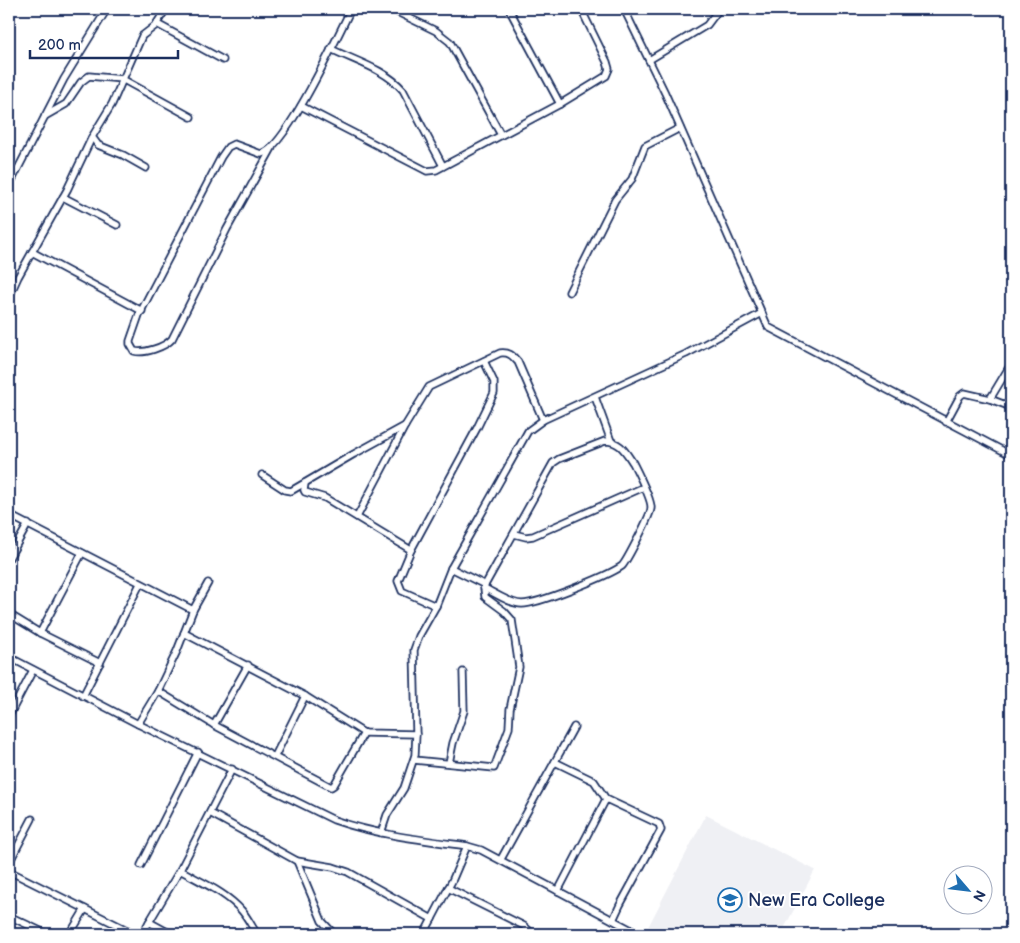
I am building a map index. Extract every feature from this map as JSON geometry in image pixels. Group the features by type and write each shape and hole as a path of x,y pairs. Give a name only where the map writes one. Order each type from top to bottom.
{"street":[{"path":"9,186 77,57 107,9"},
{"path":"9,297 18,277 63,197 92,137 112,104 142,36 157,24 166,9"},
{"path":"272,148 262,154 238,144 231,144 228,147 210,176 142,311 131,336 130,344 136,352 170,342 235,214 272,148 301,106 351,9"},
{"path":"391,9 436,31 450,42 501,135"},
{"path":"509,9 560,104"},
{"path":"301,106 427,171 431,171 560,104 604,77 609,68 607,62 581,9"},
{"path":"624,9 650,60 768,327 1011,456"},
{"path":"650,60 708,25 719,9"},
{"path":"157,24 223,60"},
{"path":"332,49 386,75 396,82 403,90 443,166"},
{"path":"45,116 66,104 85,77 89,76 122,79 191,117"},
{"path":"568,292 615,200 632,180 645,146 680,128"},
{"path":"92,137 98,145 123,155 146,168"},
{"path":"88,147 98,145"},
{"path":"63,197 117,225"},
{"path":"32,252 142,311"},
{"path":"381,833 386,815 404,788 414,760 416,734 414,650 419,636 436,606 451,568 528,431 543,420 686,354 762,313"},
{"path":"357,517 429,387 500,353 506,352 518,362 543,420"},
{"path":"436,606 402,591 398,581 411,550 477,428 494,392 494,382 484,361"},
{"path":"990,399 1011,364"},
{"path":"946,422 960,396 964,393 990,399 1011,408"},
{"path":"595,397 611,441"},
{"path":"262,475 287,491 291,491 406,426"},
{"path":"414,760 494,768 509,728 510,709 519,668 514,628 509,616 485,598 484,587 553,463 559,458 597,443 611,441 624,448 639,474 652,505 621,566 580,586 523,604 517,604 484,587 451,568"},
{"path":"305,483 305,492 324,498 411,550"},
{"path":"514,534 526,537 533,536 644,486"},
{"path":"9,515 193,610"},
{"path":"9,558 28,524"},
{"path":"40,633 82,553"},
{"path":"83,696 140,584"},
{"path":"138,724 158,691 177,651 193,610 208,584"},
{"path":"9,614 40,633 100,663"},
{"path":"184,633 305,696 364,733 416,734"},
{"path":"9,657 138,724 334,820 353,827 381,833 467,846 481,850 639,934"},
{"path":"214,725 248,665"},
{"path":"9,716 11,707 33,670"},
{"path":"449,763 453,743 464,711 463,672"},
{"path":"158,691 214,725 332,787 364,733"},
{"path":"275,756 305,696"},
{"path":"501,859 574,727"},
{"path":"142,865 198,752"},
{"path":"555,762 594,781 606,799 659,824 662,828 613,920"},
{"path":"142,934 180,870 232,769"},
{"path":"558,891 606,799"},
{"path":"210,813 297,861 333,867 348,872 432,919"},
{"path":"9,863 32,818"},
{"path":"424,934 467,846"},
{"path":"297,861 322,922 334,934"},
{"path":"180,870 228,899 241,911 255,933"},
{"path":"9,871 135,934"},
{"path":"448,888 524,926 533,934"},
{"path":"70,934 85,909"},
{"path":"9,916 47,934"},
{"path":"149,922 171,934"}],"shaded area":[{"name":"New Era College","path":"706,815 815,870 781,934 653,934 646,931"}],"place":[{"name":"New Era College","path":"730,900"}]}
